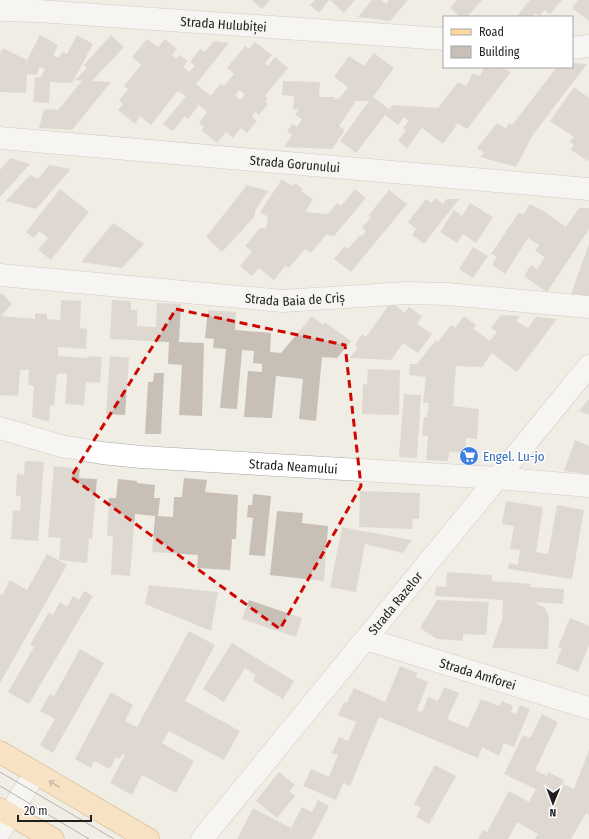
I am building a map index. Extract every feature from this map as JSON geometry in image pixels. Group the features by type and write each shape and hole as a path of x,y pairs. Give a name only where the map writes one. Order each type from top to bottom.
{"main road":[{"path":"0,752 148,839"},
{"path":"3,818 53,839"}],"street":[{"name":"Strada Hulubiței","path":"4,8 443,39"},
{"path":"573,48 589,46"},
{"name":"Strada Gorunului","path":"0,138 589,189"},
{"name":"Strada Baia de Criș","path":"0,275 282,301 407,292 589,307"},
{"name":"Strada Razelor","path":"202,839 589,366"},
{"name":"Strada Neamului","path":"0,428 61,446 102,453 157,458 497,478 589,486"},
{"name":"Strada Amforei","path":"366,639 589,708"},
{"path":"3,818 35,773"}],"highlighted area":[{"path":"176,309 345,345 361,486 280,629 71,477"}],"building":[{"path":"252,0 270,0 262,9"},
{"path":"315,0 329,0 319,13 310,5"},
{"path":"330,0 355,0 344,13"},
{"path":"372,0 381,0 386,4 389,0 408,0 390,21 358,17"},
{"path":"457,0 482,0 468,16 459,16 450,8"},
{"path":"530,0 562,0 550,14 545,10 539,16 535,13 532,16 517,16"},
{"path":"578,0 589,0 589,21 572,8"},
{"path":"40,35 58,45 53,55 59,58 62,52 67,54 77,35 93,44 72,83 50,82 49,103 33,102 35,77 40,78 45,69 40,67 36,75 27,74 26,93 0,92 0,53 3,48 27,60"},
{"path":"111,35 124,47 92,81 111,82 72,130 39,128 44,109 58,110 82,81 75,80 87,68 84,65"},
{"path":"147,39 158,47 165,39 177,49 172,55 176,59 180,55 188,61 183,67 189,72 195,66 190,62 200,49 205,52 214,41 229,43 196,84 211,96 220,84 224,86 234,74 227,68 245,46 249,49 255,42 272,55 265,63 268,66 275,57 288,68 265,96 268,98 265,102 268,104 259,115 255,112 252,116 257,121 247,133 241,128 233,138 226,132 217,143 201,130 204,127 199,123 207,112 199,105 188,119 185,116 173,131 163,124 186,96 178,91 151,125 140,116 135,124 118,110 123,104 119,101 128,89 124,86 141,65 132,57","holes":["239,90 245,94 240,100 235,95"]},
{"path":"374,53 394,68 373,97 389,109 393,105 438,108 458,82 466,86 473,73 480,76 484,68 503,68 511,72 467,129 458,123 443,144 422,128 407,148 398,141 406,130 403,128 409,121 404,117 398,125 385,115 356,153 340,141 369,101 356,101 339,126 345,130 332,149 284,147 292,135 287,132 292,124 297,127 302,119 295,115 299,109 293,109 294,96 282,95 283,81 320,82 319,97 335,97 334,99 339,99 348,87 334,77 349,56 364,66"},
{"path":"573,63 587,64 532,136 516,167 480,157 484,153 477,148 497,123 506,129 509,123 512,125 556,68 573,68"},
{"path":"574,87 589,98 588,161 571,150 574,145 570,142 574,137 550,121"},
{"path":"10,158 30,164 0,197 0,170"},
{"path":"49,165 71,169 36,209 6,201 30,175 38,179"},
{"path":"282,179 292,186 295,183 303,189 301,191 313,199 305,212 328,214 337,203 341,206 355,189 366,198 334,236 326,235 311,253 305,249 289,268 285,266 274,280 259,268 252,276 240,266 252,251 245,246 260,228 266,228 268,217 260,212"},
{"path":"247,185 268,191 255,211 255,216 222,252 206,237"},
{"path":"60,189 89,212 51,260 38,250 48,238 39,231 34,238 26,232"},
{"path":"389,190 407,204 351,272 334,259 345,246 348,249 360,235 362,236 366,231 362,228 371,217 368,216"},
{"path":"435,198 443,204 447,199 459,199 424,244 412,235 416,229 408,222 426,199 431,203"},
{"path":"470,203 493,217 476,243 463,234 457,243 440,232 454,210 462,216"},
{"path":"530,204 545,212 566,227 579,208 589,208 589,229 547,292 524,276 531,265 537,269 545,257 535,251 539,245 528,238 505,274 492,265 497,257 491,254 519,212 523,215"},
{"path":"113,223 144,244 122,268 81,262"},
{"path":"589,244 589,296 571,294"},
{"path":"473,247 488,256 473,278 459,269"},
{"path":"0,294 3,294 12,304 1,316 35,319 35,313 47,314 47,319 60,320 61,300 81,301 80,328 87,329 86,349 58,347 58,356 87,358 88,356 102,357 100,383 86,382 84,405 65,404 67,374 57,374 54,406 50,405 49,422 32,417 34,386 28,385 29,370 20,370 18,396 0,395"},
{"path":"112,300 131,301 131,310 137,310 137,326 156,327 157,303 181,304 179,342 204,343 202,416 179,415 182,365 168,364 169,342 110,339"},
{"path":"391,302 405,313 409,307 422,316 417,324 432,334 418,353 403,343 391,360 350,358 358,347 355,345 362,334 366,337"},
{"path":"208,310 236,312 235,330 271,333 270,352 281,353 312,316 323,325 325,322 351,341 337,358 322,357 316,421 299,419 303,379 276,376 272,418 244,417 248,371 262,372 262,364 253,363 254,351 242,350 237,409 220,408 226,349 213,348 214,339 205,338"},
{"path":"501,315 520,316 516,321 528,328 536,317 557,319 517,372 492,353 482,367 456,366 453,406 479,409 477,439 466,438 465,453 449,452 448,461 426,460 428,436 422,435 424,417 427,417 429,403 423,403 426,377 409,375 410,364 417,364 436,340 438,342 451,325 455,328 464,316 476,325 474,329 490,341 497,332 491,328"},
{"path":"110,356 129,358 125,415 106,414"},
{"path":"368,369 400,370 399,415 362,414 363,384 367,385"},
{"path":"154,373 164,373 161,434 145,434 148,382 153,382"},
{"path":"404,394 421,395 417,458 399,457"},
{"path":"589,399 589,415 579,411"},
{"path":"575,440 589,446 589,474 564,471"},
{"path":"25,461 44,462 38,541 11,539 13,510 20,511 21,496 16,496 17,474 24,475"},
{"path":"54,466 80,469 79,478 97,479 92,539 89,538 87,563 59,560 61,538 48,537"},
{"path":"184,478 207,480 205,492 238,495 236,539 232,539 230,570 197,568 198,555 152,552 155,516 135,514 130,576 111,574 113,536 107,536 109,498 116,498 118,479 155,485 154,498 160,498 158,516 173,517 174,497 182,497"},
{"path":"360,491 420,493 419,519 413,519 412,529 359,527"},
{"path":"253,494 271,496 265,556 249,555 253,518 247,517 248,505 252,505"},
{"path":"506,501 543,507 536,552 548,554 557,505 584,510 572,579 508,569 509,563 518,565 520,550 510,549 514,526 502,524"},
{"path":"277,511 303,513 302,523 328,526 324,581 270,575"},
{"path":"342,527 412,540 403,553 365,544 356,592 330,587"},
{"path":"47,554 67,565 0,683 0,593 2,595 10,580 27,590"},
{"path":"447,572 492,575 492,581 530,584 530,587 564,589 563,604 534,602 545,608 549,618 548,649 492,648 502,620 503,600 435,596 436,586 446,587"},
{"path":"149,585 218,592 211,631 145,604"},
{"path":"84,591 93,596 29,704 8,692 34,647 30,645 49,612 53,615 60,602 67,607 73,596 79,600"},
{"path":"249,600 302,618 296,637 242,619"},
{"path":"437,600 489,602 486,635 463,634 463,641 437,639 420,628"},
{"path":"570,618 589,626 589,645 578,672 556,663 562,648 558,647"},
{"path":"189,631 215,645 185,701 240,731 224,760 169,731 162,743 194,761 176,793 142,775 132,795 110,783 125,755 123,754 120,759 116,757 110,769 94,761 91,768 75,759 111,692 133,705 125,721 137,727"},
{"path":"232,643 294,681 283,699 253,681 256,675 245,668 224,702 203,689"},
{"path":"80,649 104,663 53,753 40,745 55,719 40,711 50,694 54,696"},
{"path":"400,666 417,673 416,677 428,682 417,710 422,712 428,697 438,701 444,687 459,693 447,719 468,728 481,699 499,706 502,701 513,706 511,712 516,714 520,705 530,709 514,747 504,743 499,756 482,747 478,758 379,717 350,786 343,783 336,800 303,786 311,769 329,777 338,755 332,753 339,737 348,741 356,722 338,715 344,702 347,703 354,688 385,702"},
{"path":"542,714 558,722 535,770 547,776 548,772 564,780 563,784 574,789 589,750 589,815 586,813 571,839 535,839 538,834 517,822 508,839 478,839 483,830 487,832 509,791 529,802 536,789 504,774 523,735 530,738"},
{"path":"435,765 456,776 429,824 416,817 421,808 414,804"},
{"path":"279,772 295,785 289,791 295,796 277,818 256,801"},
{"path":"318,800 329,806 312,839 237,839 253,808 291,828 302,807 312,812"}],"tram line":[{"path":"0,772 114,839"},
{"path":"0,786 89,839"}],"place":[{"name":"Engel. Lu-jo","path":"469,456"}]}
